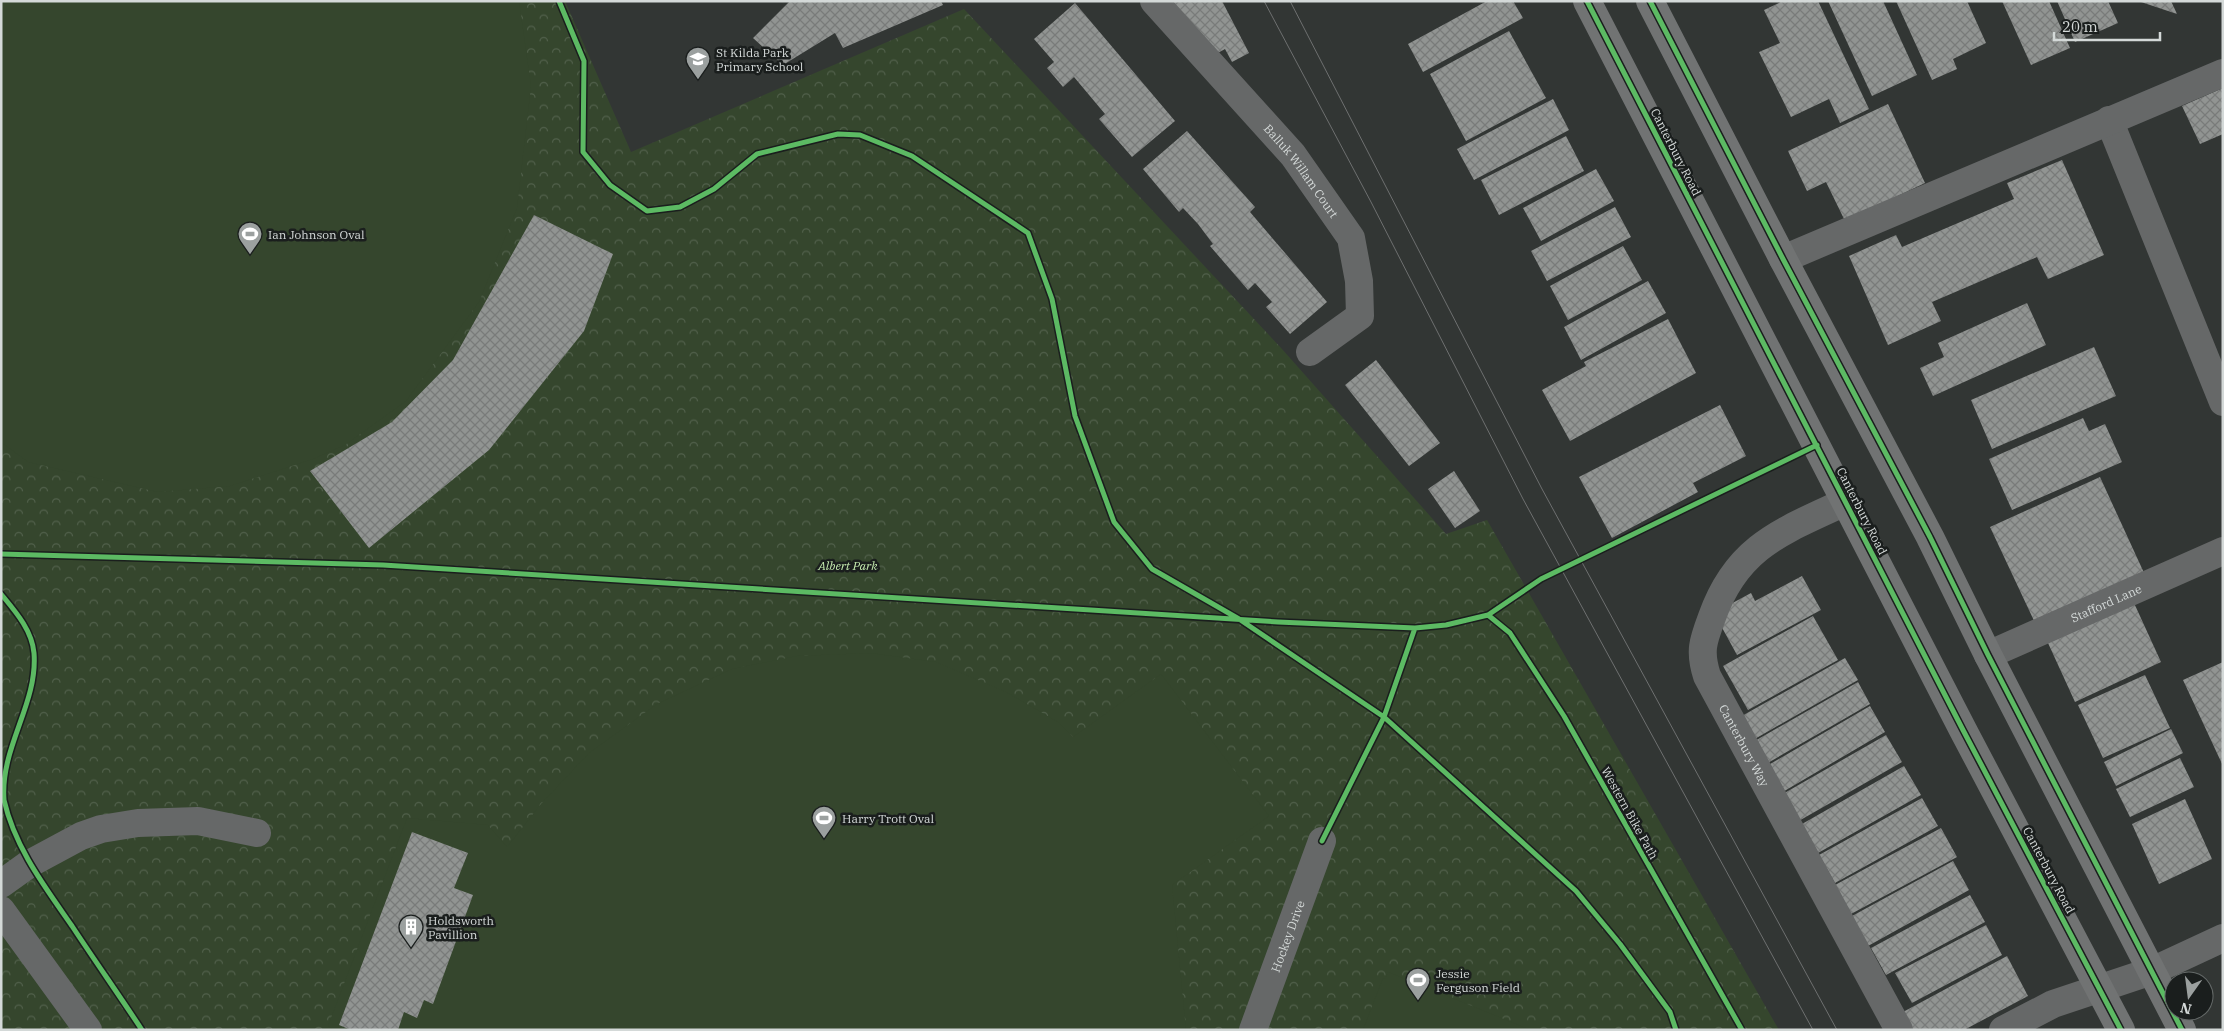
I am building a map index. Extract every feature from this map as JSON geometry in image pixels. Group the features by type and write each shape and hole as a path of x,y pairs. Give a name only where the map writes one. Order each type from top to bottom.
{"main road":[{"name":"Canterbury Road","path":"1586,1 2121,1030"},
{"path":"1650,1 1782,259 1930,537 1988,655 2182,1030"}],"street":[{"name":"Balluk Willam Court","path":"1154,1 1293,155 1351,238 1359,281 1360,316 1310,352"},
{"path":"1782,259 2223,73"},
{"path":"2110,120 2223,402"},
{"name":"Canterbury Way","path":"1845,502 1778,534 1750,553 1726,584 1702,646 1702,659 1708,676 1899,1030"},
{"name":"Stafford Lane","path":"1988,655 2223,551"},
{"path":"1,884 29,864 81,836 108,827 159,822 198,821 257,833"},
{"name":"Hockey Drive","path":"1253,1030 1322,842"},
{"path":"1,910 88,1030"},
{"path":"2002,1030 2054,1004 2152,971 2223,938"}],"green space":[{"name":"Albert Park","path":"1,1 565,1 631,152 964,9 1282,349 1446,534 1487,520 1779,1030 1,1030"},
{"name":"Ian Johnson Oval","path":"1,1 519,1 531,86 517,208 479,302 406,401 345,445 313,459 230,486 158,492 28,462 1,442"},
{"name":"Harry Trott Oval","path":"870,653 936,662 1006,692 1058,722 1073,737 1161,674 1269,816 1172,885 1186,1030 333,1030 328,1026 407,818 488,825 507,847 541,804 589,753 657,704 732,669 797,656"},
{"name":"Jessie Ferguson Field","path":"1388,972 1531,1030 1363,1030 1383,978 1385,979"}],"building":[{"path":"790,1 941,1 943,5 843,48 835,33 783,65 753,38"},
{"path":"1167,1 1222,1 1249,53 1232,62 1225,49 1207,59"},
{"path":"1487,1 1513,1 1523,18 1423,72 1408,44"},
{"path":"1783,1 1818,1 1869,109 1840,123 1829,99 1791,117 1759,52 1780,43 1764,10"},
{"path":"1828,1 1883,1 1917,75 1872,96"},
{"path":"1896,1 1967,1 1986,43 1953,59 1957,69 1932,80"},
{"path":"2002,1 2049,1 2070,48 2031,65"},
{"path":"2057,1 2108,1 2118,23 2075,42"},
{"path":"2171,1 2177,14 2141,2"},
{"path":"1075,3 1175,121 1132,157 1099,119 1105,114 1074,77 1063,87 1047,68 1054,62 1034,39"},
{"path":"1509,31 1546,98 1466,141 1430,74"},
{"path":"2223,88 2223,134 2200,144 2182,106"},
{"path":"1553,99 1569,130 1474,180 1457,149"},
{"path":"1888,104 1925,183 1845,221 1826,182 1807,191 1788,151"},
{"path":"1187,131 1255,207 1250,212 1327,302 1290,334 1266,307 1272,302 1255,283 1248,290 1210,246 1213,244 1198,224 1183,208 1179,212 1143,169"},
{"path":"1566,136 1584,171 1499,215 1481,180"},
{"path":"2062,160 2104,255 2048,279 2037,257 1932,302 1941,321 1888,345 1849,256 1896,235 1902,247 2014,199 2007,183"},
{"path":"1596,169 1614,201 1541,241 1523,208"},
{"path":"1615,207 1631,237 1547,281 1531,251"},
{"path":"534,215 613,254 584,331 489,450 369,548 310,471 392,422 453,360"},
{"path":"1623,246 1642,280 1568,320 1550,286"},
{"path":"1648,281 1666,313 1581,360 1564,327"},
{"path":"2027,303 2046,345 1933,396 1920,368 1944,357 1938,343"},
{"path":"1668,319 1696,373 1570,441 1542,390 1586,366 1584,362"},
{"path":"2094,347 2116,396 1992,449 1971,400"},
{"path":"1376,360 1440,443 1409,466 1345,385"},
{"path":"1720,405 1746,456 1693,483 1698,492 1612,538 1579,477"},
{"path":"2083,418 2089,431 2105,424 2122,462 2012,510 1989,459"},
{"path":"1454,471 1480,511 1455,528 1428,489"},
{"path":"2100,477 2145,575 2036,625 1990,527"},
{"path":"1802,576 1821,610 1737,655 1714,613 1751,593 1755,601"},
{"path":"2134,603 2161,662 2075,702 2048,643"},
{"path":"1813,616 1838,660 1748,710 1723,666"},
{"path":"1845,658 1858,680 1753,740 1740,717"},
{"path":"2223,662 2223,766 2183,680"},
{"path":"2145,675 2170,728 2103,758 2078,705"},
{"path":"1858,682 1870,704 1766,764 1753,742"},
{"path":"1870,706 1885,732 1781,793 1765,767"},
{"path":"2171,729 2183,753 2116,786 2104,762"},
{"path":"1886,735 1902,762 1797,822 1781,795"},
{"path":"2180,758 2194,787 2130,817 2116,789"},
{"path":"1904,766 1921,795 1818,853 1802,824"},
{"path":"1922,798 1938,826 1835,883 1819,855"},
{"path":"2185,799 2212,859 2159,884 2132,824"},
{"path":"1941,828 1957,857 1851,914 1835,885"},
{"name":"Holdsworth Pavillion","path":"412,832 468,853 454,888 473,895 433,1004 424,1000 417,1018 404,1012 398,1030 351,1030 339,1025"},
{"path":"1953,861 1969,890 1868,946 1852,916"},
{"path":"1970,895 1985,922 1886,975 1871,948"},
{"path":"1986,925 2002,955 1912,1003 1895,973"},
{"path":"2007,956 2028,996 1964,1030 1912,1030 1903,1012"}],"tram line":[{"path":"1264,1 1371,202 1523,499 1813,1030"},
{"path":"1290,1 1542,489 1837,1030"}],"cycle path":[{"path":"559,1 584,61 583,152 610,185 647,211 680,207 714,189 757,154 838,134 860,135 912,156 1028,233 1052,299 1075,416 1114,522 1152,569 1239,619 1384,717 1576,891 1620,944 1670,1012 1676,1030"},
{"path":"1587,1 1963,730 2121,1030"},
{"path":"1650,1 1783,259 1930,537 1988,655 2182,1030"},
{"path":"1,554 383,565 1278,622 1415,628 1446,625 1488,615 1541,579 1817,445"},
{"path":"1,594 17,614 30,636 34,653 34,672 30,690 13,744 4,781 4,800 9,818 23,851 42,882 142,1030"},
{"name":"Western Bike Path","path":"1488,615 1510,633 1564,716 1742,1030"},
{"path":"1322,841 1384,717 1415,628"}],"place":[{"name":"St Kilda Park Primary School","path":"698,80"},
{"name":"Ian Johnson Oval","path":"250,255"},
{"name":"Harry Trott Oval","path":"824,839"},
{"name":"Holdsworth Pavillion","path":"411,948"},
{"name":"Jessie Ferguson Field","path":"1418,1001"}]}
